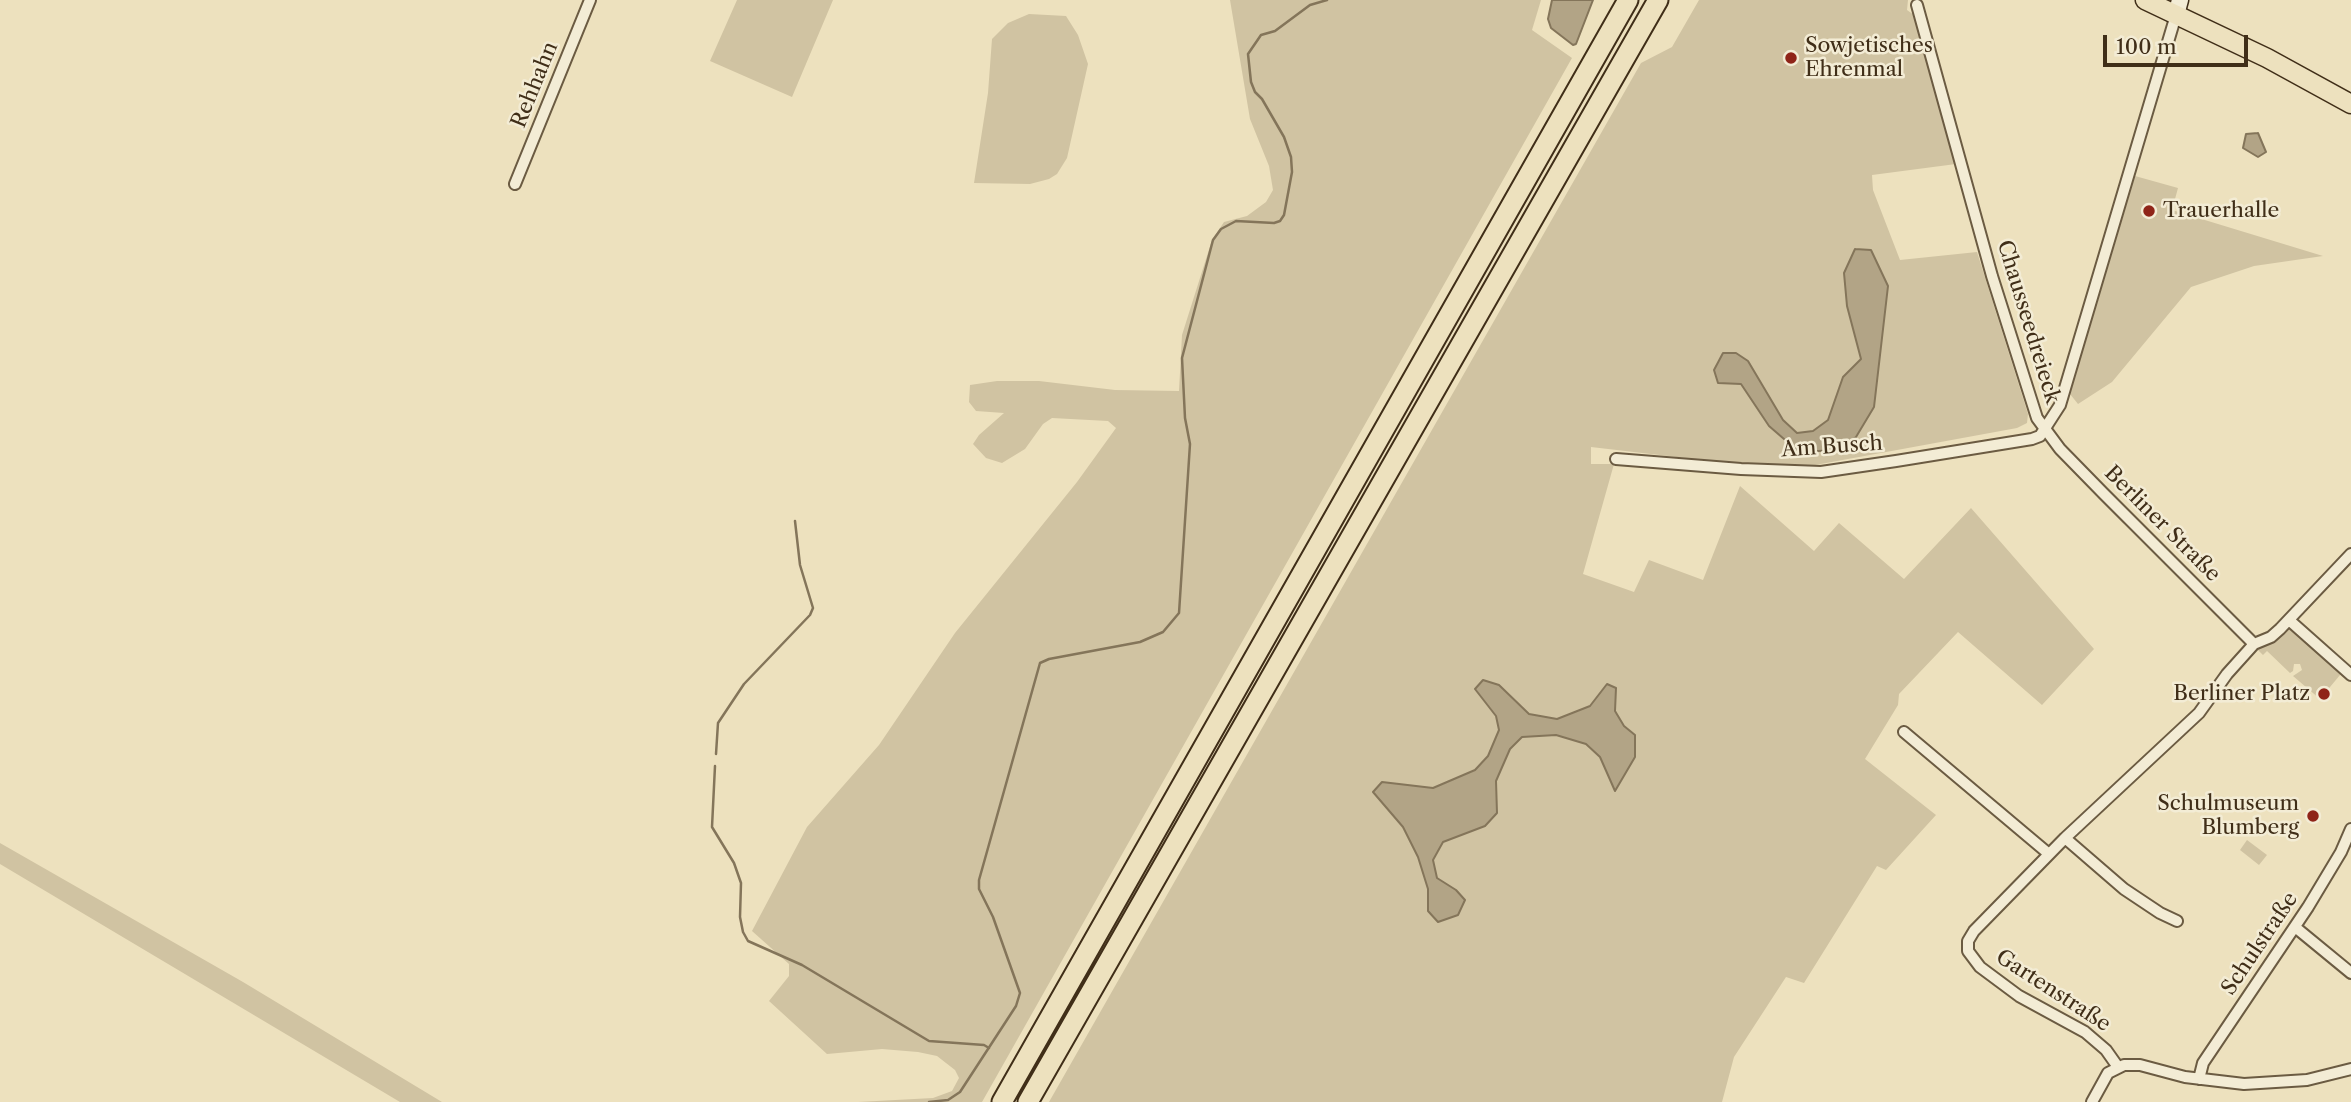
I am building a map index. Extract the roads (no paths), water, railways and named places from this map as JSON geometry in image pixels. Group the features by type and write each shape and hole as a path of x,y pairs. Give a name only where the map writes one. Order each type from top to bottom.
{"highway":[{"path":"1606,39 1613,0"},
{"path":"1002,1102 1628,0"},
{"path":"1028,1102 1658,0"}],"main road":[{"path":"2145,0 2178,7 2351,104"}],"street":[{"name":"Rehhahn","path":"515,184 590,0"},
{"name":"Chausseedreieck","path":"1917,5 2004,317 2037,418 2045,430 2060,405 2178,7"},
{"name":"Am Busch","path":"1616,459 1754,470 1821,472 2032,439 2045,430"},
{"name":"Berliner Straße","path":"2045,430 2103,493 2254,644"},
{"name":"Gartenstraße","path":"2118,1067 2095,1040 2005,987 1980,967 1968,951 1968,941 1974,931 2065,838 2199,713 2227,674 2254,644 2271,637 2351,554"},
{"path":"2289,620 2351,675"},
{"path":"1904,732 2049,854"},
{"name":"Schulstraße","path":"2199,1079 2203,1063 2295,927 2342,852 2351,829"},
{"path":"2065,838 2124,888 2160,914 2177,921"},
{"path":"2295,927 2351,973"},
{"path":"2092,1102 2103,1080 2118,1067 2140,1065 2199,1079 2244,1084 2292,1082 2351,1069"}],"waterway":[{"path":"929,1102 948,1100 960,1092 1016,1006 1020,993 993,917 979,889 979,880 1040,663 1140,642 1163,632 1179,613 1190,444 1185,418 1182,358 1213,240 1221,229 1236,221 1280,221 1284,215 1292,172 1291,157 1284,137 1251,82 1248,54 1261,35 1275,31 1310,5 1327,0"},
{"path":"716,754 718,723 744,684 810,615 813,608 800,565 795,521"},
{"path":"715,766 712,827 734,863 741,883 740,917 748,941 802,965 929,1041 984,1045 989,1048"}],"place":[{"name":"Sowjetisches Ehrenmal","path":"1791,58"},
{"name":"Trauerhalle","path":"2149,211"},
{"name":"Berliner Platz","path":"2324,694"},
{"name":"Schulmuseum Blumberg","path":"2313,816"}]}
